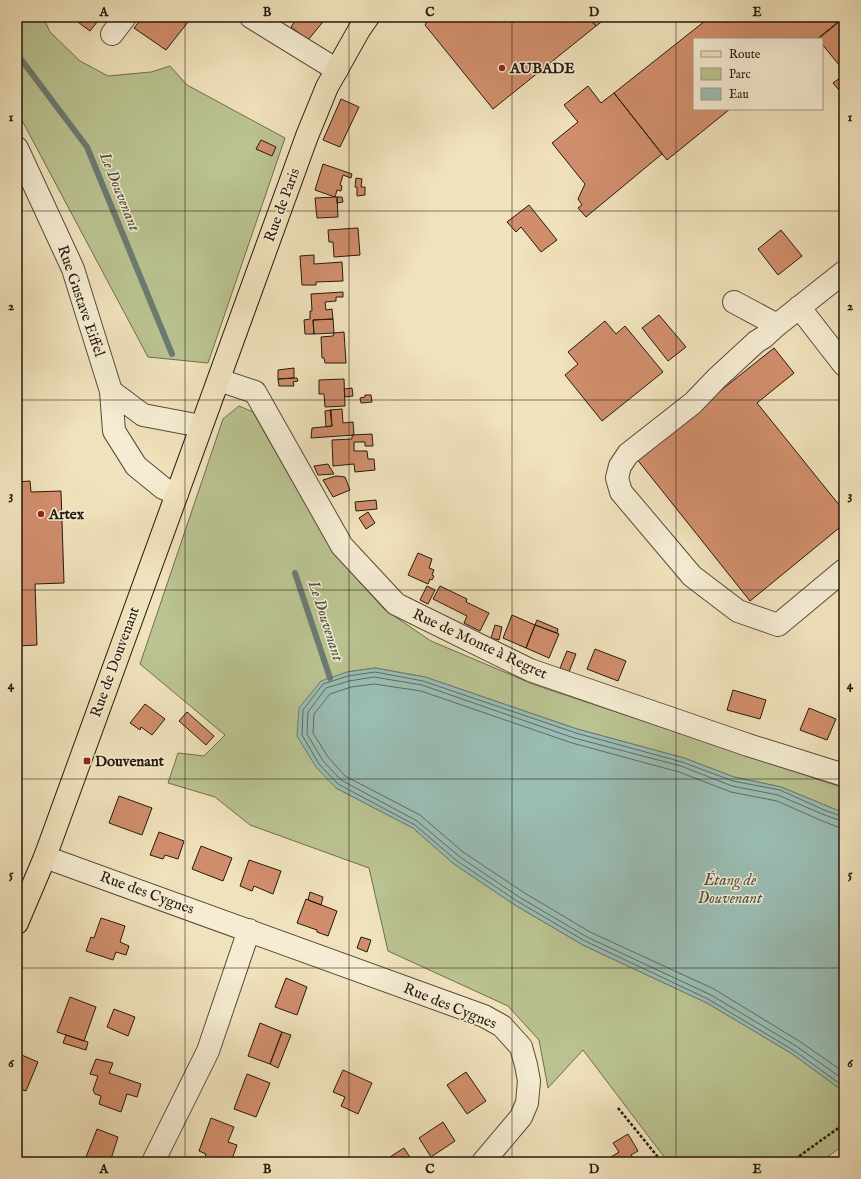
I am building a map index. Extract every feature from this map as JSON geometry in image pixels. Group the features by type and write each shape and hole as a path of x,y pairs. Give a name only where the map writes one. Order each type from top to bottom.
{"main road":[{"name":"Rue de Paris","path":"211,400 307,136 327,87 368,17"},
{"name":"Rue de Douvenant","path":"17,923 45,856 211,400"}],"street":[{"path":"112,34 125,17"},
{"path":"251,17 337,70"},
{"name":"Rue Gustave Eiffel","path":"17,148 73,269 111,391 114,431 136,466 163,488 177,494"},
{"path":"844,272 778,324 734,363 693,403 628,454 620,466 617,478 621,492 692,576 738,611 778,625 844,570"},
{"path":"734,302 778,324"},
{"path":"799,307 844,365"},
{"name":"Rue de Monte à Regret","path":"219,380 255,392 342,546 396,604 530,670 748,745 844,775"},
{"path":"111,391 143,415 201,426"},
{"name":"Rue des Cygnes","path":"45,856 484,1016 502,1026 521,1047 523,1053 529,1081 527,1103 521,1117 483,1162"},
{"path":"153,1162 208,1051 249,930"}],"path":[{"path":"618,1108 662,1162"},
{"path":"791,1162 844,1124"}],"green space":[{"path":"17,17 43,17 50,32 80,61 108,76 151,72 170,66 187,85 285,138 208,363 148,357 17,111"},
{"path":"239,406 253,412 334,554 384,609 431,641 535,685 844,788 844,813 781,787 734,777 684,758 577,729 425,677 375,668 347,672 336,788 413,828 454,864 515,905 583,945 707,1003 791,1053 839,1088 844,1086 844,1145 820,1162 668,1162 583,1050 548,1088 539,1040 508,1006 388,951 369,868 250,825 215,797 168,783 178,753 204,756 225,735 140,664 223,419"}],"water":[{"name":"Étang de Douvenant","path":"375,668 425,677 577,729 684,758 734,777 781,787 844,813 844,1086 839,1088 791,1053 707,1003 583,945 515,905 454,864 413,828 336,788 316,767 297,736 299,708 321,681 347,672"}],"building":[{"path":"71,17 101,17 90,31"},
{"path":"143,17 192,17 166,50 134,28"},
{"path":"298,17 327,17 308,40 291,27"},
{"name":"AUBADE","path":"430,17 588,17 596,26 493,109 425,25"},
{"path":"588,17 608,17 596,26"},
{"path":"702,17 833,17 838,22 818,38 693,38 693,110 729,110 667,160 614,93 705,21"},
{"path":"844,18 844,71 823,45 823,38 819,38"},
{"path":"844,75 844,96 833,83"},
{"path":"588,86 601,103 614,93 662,154 586,217 578,208 582,205 578,199 585,184 552,143 578,122 564,105"},
{"path":"341,99 359,107 340,147 323,140"},
{"path":"261,140 276,147 272,156 256,149"},
{"path":"323,164 352,174 351,178 343,175 340,185 342,186 341,191 337,190 335,197 315,190"},
{"path":"356,178 362,179 361,187 365,187 365,195 357,196 357,187 355,187"},
{"path":"337,197 338,217 317,218 315,198"},
{"path":"337,197 342,197 343,202 337,203"},
{"path":"529,205 557,240 541,252 521,227 516,232 507,222"},
{"path":"358,228 360,255 334,257 333,242 329,242 328,230"},
{"path":"781,230 802,256 778,275 758,249"},
{"path":"314,255 314,264 342,262 343,281 316,282 316,285 302,285 300,256"},
{"path":"343,292 343,297 336,297 336,301 325,302 326,310 332,309 333,319 313,320 314,334 305,334 304,320 310,319 310,311 312,311 311,294"},
{"path":"659,315 686,347 668,361 642,328"},
{"path":"333,319 334,333 314,334 313,320"},
{"path":"605,321 616,334 625,326 663,372 602,421 565,375 578,364 568,352"},
{"path":"344,332 346,363 325,363 324,358 322,358 321,337 333,336 334,333"},
{"path":"774,348 794,373 757,403 844,511 844,524 750,601 636,458"},
{"path":"294,368 294,378 278,379 278,370"},
{"path":"297,378 298,381 293,382 294,386 279,386 278,379"},
{"path":"344,379 345,406 325,407 324,394 319,394 319,380"},
{"path":"352,388 353,396 345,397 344,389"},
{"path":"365,395 371,395 372,402 361,403 360,398 365,397"},
{"path":"342,409 343,423 353,422 354,435 311,438 312,428 332,426 330,410"},
{"path":"331,410 332,426 326,427 325,411"},
{"path":"372,434 373,446 365,446 365,442 354,442 354,451 367,451 368,459 374,459 375,470 355,472 354,464 333,466 332,440 352,439 352,435"},
{"path":"328,464 334,474 318,475 314,466"},
{"path":"336,476 345,477 350,490 333,497 323,480"},
{"path":"30,481 31,492 61,491 64,583 35,584 37,645 17,646 17,482"},
{"path":"376,500 377,509 356,511 355,502"},
{"path":"368,512 375,523 366,529 359,518"},
{"path":"418,553 432,559 429,568 434,570 432,575 434,576 432,580 430,579 428,584 408,575"},
{"path":"427,586 435,590 428,604 420,600"},
{"path":"440,586 467,599 466,602 489,613 480,631 464,623 467,616 433,599"},
{"path":"512,615 535,625 526,648 503,638"},
{"path":"537,620 558,629 557,633 535,625"},
{"path":"495,625 502,627 499,640 491,638"},
{"path":"535,625 559,634 549,658 526,648"},
{"path":"595,649 626,661 618,681 587,669"},
{"path":"567,651 576,654 569,672 560,668"},
{"path":"733,690 766,700 760,719 727,710"},
{"path":"145,704 165,719 152,735 141,727 140,730 130,723"},
{"path":"809,708 836,719 827,740 800,730"},
{"path":"187,712 214,736 206,745 179,721"},
{"path":"119,796 152,808 142,835 109,823"},
{"path":"159,832 184,841 178,859 165,855 163,859 150,855"},
{"path":"201,846 232,858 223,881 192,869"},
{"path":"249,860 281,871 273,894 254,886 252,891 240,886"},
{"path":"310,892 323,897 321,905 308,900"},
{"path":"306,899 337,911 328,936 317,932 317,930 297,923"},
{"path":"101,918 125,926 120,942 129,946 126,955 116,952 113,960 86,951 91,937 94,938"},
{"path":"361,937 371,940 367,952 357,948"},
{"path":"286,978 307,987 297,1015 275,1007"},
{"path":"70,997 96,1007 84,1041 57,1032"},
{"path":"114,1009 135,1017 128,1036 107,1027"},
{"path":"260,1023 282,1032 270,1064 248,1056"},
{"path":"282,1032 291,1035 278,1068 270,1064"},
{"path":"66,1035 88,1042 86,1050 63,1043"},
{"path":"17,1053 38,1062 26,1091 17,1088"},
{"path":"96,1059 113,1063 109,1073 141,1084 137,1097 127,1094 121,1112 99,1104 101,1096 95,1094 93,1090 98,1076 90,1074"},
{"path":"343,1070 372,1083 358,1114 341,1106 345,1097 333,1092"},
{"path":"466,1072 486,1101 467,1114 447,1085"},
{"path":"247,1074 270,1083 256,1117 234,1109"},
{"path":"211,1118 234,1127 228,1142 237,1145 231,1162 224,1159 223,1162 203,1162 206,1154 199,1151"},
{"path":"443,1122 455,1141 431,1157 419,1138"},
{"path":"97,1129 118,1137 110,1162 99,1162 86,1157"},
{"path":"628,1134 638,1151 631,1155 636,1162 603,1162 619,1152 613,1143"},
{"path":"404,1148 413,1162 382,1162"}],"waterway":[{"name":"Le Douvenant","path":"17,54 87,147 172,354"},
{"name":"Le Douvenant","path":"295,573 330,678"}],"place":[{"name":"AUBADE","path":"502,68"},
{"name":"Artex","path":"41,514"},
{"name":"Douvenant","path":"87,761"}]}
